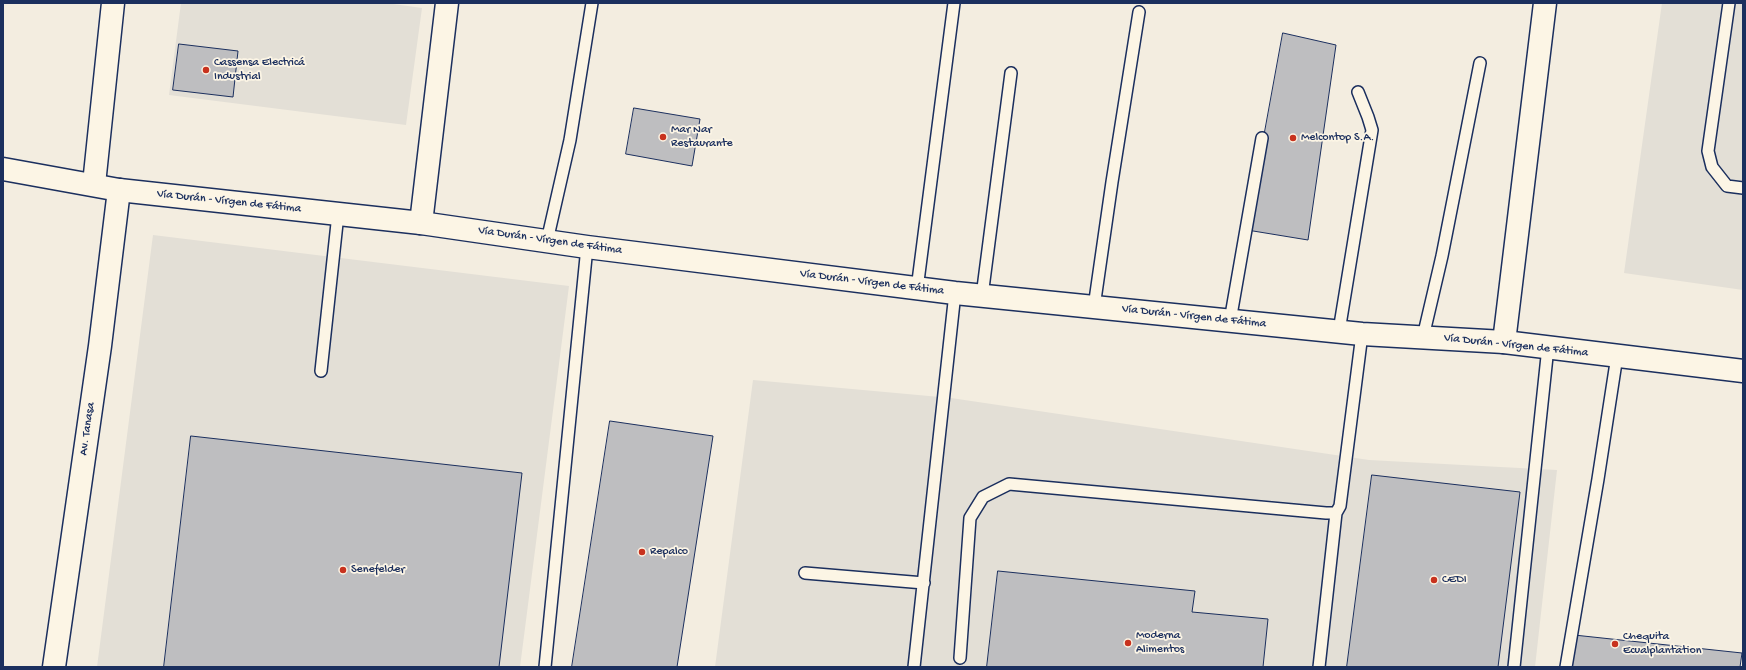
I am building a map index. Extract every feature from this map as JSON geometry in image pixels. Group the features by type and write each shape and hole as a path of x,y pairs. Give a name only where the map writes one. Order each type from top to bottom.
{"main road":[{"path":"94,184 113,3"},
{"path":"420,223 447,3"},
{"path":"1504,342 1545,3"},
{"name":"Vía Durán - Vírgen de Fátima","path":"3,169 94,184 119,190 420,223 587,247 917,289 1362,334 1504,342 1743,371"},
{"name":"Av. Tanasa","path":"54,667 100,346 119,190"}],"lane":[{"path":"547,241 570,140 592,3"},
{"path":"917,289 954,3"},
{"path":"1729,3 1708,151 1712,166 1728,186 1743,188"},
{"path":"1094,307 1111,190 1140,12"},
{"path":"1423,337 1442,256 1480,63"},
{"path":"982,296 1011,73"},
{"path":"1339,331 1372,130 1358,92"},
{"path":"1230,320 1262,138"},
{"path":"321,371 338,214"},
{"path":"545,667 587,247"},
{"path":"914,667 955,293"},
{"path":"1319,667 1336,513 1340,506 1348,432 1362,334"},
{"path":"1514,667 1548,348"},
{"path":"1566,667 1617,356"},
{"path":"960,658 970,518 983,497 1009,484 1336,513"},
{"path":"805,573 924,583"}],"shaded area":[{"path":"181,3 386,3 422,8 406,125 169,95"},
{"path":"1662,3 1743,3 1743,290 1624,273"},
{"path":"153,235 569,286 520,667 97,667"},
{"path":"753,380 951,398 1369,460 1557,470 1535,667 715,667"}],"building":[{"name":"Melcontop S.A.","path":"1283,33 1336,45 1308,240 1247,230"},
{"name":"Cassensa Electricá Industrial","path":"179,44 238,51 233,97 173,90"},
{"name":"Mar Nar Restaurante","path":"634,108 700,119 692,166 626,154"},
{"name":"Repalco","path":"610,421 713,436 677,667 572,667"},
{"name":"Senefelder","path":"191,436 522,473 499,667 164,667"},
{"name":"CEDI","path":"1372,475 1520,492 1498,667 1347,667"},
{"name":"Moderna Alimentos","path":"998,571 1195,591 1192,612 1268,619 1263,667 987,667"},
{"name":"Chequita Ecualplantation","path":"1574,635 1742,653 1740,667 1570,667"}],"place":[{"name":"Cassensa Electricá Industrial","path":"206,70"},
{"name":"Mar Nar Restaurante","path":"663,137"},
{"name":"Melcontop S.A.","path":"1293,138"},
{"name":"Repalco","path":"642,552"},
{"name":"Senefelder","path":"343,570"},
{"name":"CEDI","path":"1434,580"},
{"name":"Moderna Alimentos","path":"1128,643"},
{"name":"Chequita Ecualplantation","path":"1615,644"}]}
